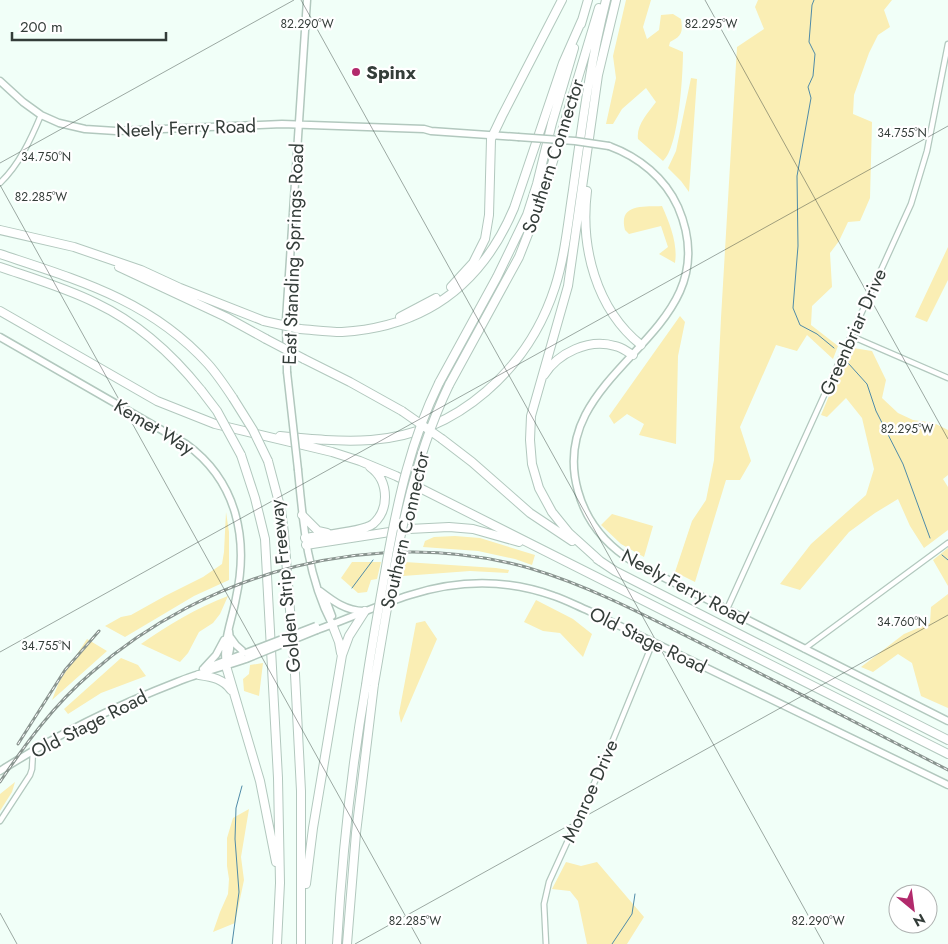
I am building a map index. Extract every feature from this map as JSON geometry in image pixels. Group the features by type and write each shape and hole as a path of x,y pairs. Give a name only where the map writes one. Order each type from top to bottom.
{"highway":[{"path":"357,330 400,316 422,306 453,286 473,263 480,250 487,227 490,142 562,0"},
{"name":"Southern Connector","path":"347,944 370,684 393,525 404,475 416,436 439,383 498,278 527,215 588,0"},
{"name":"Southern Connector","path":"337,944 351,785 410,489 426,437 448,385 506,282 531,230 602,0"},
{"path":"260,435 326,440 370,440 422,430 450,416 480,396 497,382 521,354 546,312 556,285 561,264 588,79 606,0"},
{"path":"600,562 569,533 552,512 540,488 532,464 530,440 531,416 537,391 568,286 598,75 616,0"},
{"path":"0,230 74,247 140,270 264,321 300,329 342,332 393,324 414,317 448,296 466,280 495,246 514,208 563,63 582,20"},
{"path":"606,41 586,194 586,236 591,266 606,302 623,327 642,345"},
{"path":"74,247 226,317 402,411 472,462 530,513 614,571 948,740"},
{"name":"Golden Strip Freeway","path":"0,254 89,284 128,302 169,328 215,372 253,430 268,461 281,510 284,533 295,674 301,791 301,944"},
{"name":"Golden Strip Freeway","path":"0,267 85,298 142,331 163,348 185,370 201,390 217,411 241,455 255,498 265,539 278,778 280,882 277,944"},
{"path":"0,311 158,401 215,424 332,452 396,476 948,754"},
{"path":"537,391 546,373 556,361 578,348 596,344 608,344 619,347 633,355"},
{"path":"306,541 372,525 382,513 385,502 384,486 376,471 360,461"},
{"path":"302,515 318,531 329,534"},
{"path":"306,541 409,529 449,527 473,529 533,546"},
{"path":"302,918 313,828 342,655 349,636 365,611"},
{"path":"332,624 340,642 342,655"},
{"path":"226,663 260,780 280,882"},
{"path":"201,672 225,682 235,695"}],"street":[{"name":"East Standing Springs Road","path":"307,0 286,320 288,372 302,515 311,570 320,593 326,600 332,624"},
{"name":"Greenbriar Drive","path":"727,609 914,196 927,151 948,44"},
{"name":"Neely Ferry Road","path":"0,81 41,115 68,125 99,131 299,125 395,131 431,131 575,140 609,146 628,154 645,165 665,185 680,211 687,240 687,268 678,297 668,314 603,386 592,402 580,426 574,453 574,471 583,507 597,532 614,550 635,563 948,721"},
{"path":"0,183 20,158 41,115"},
{"path":"851,336 948,378"},
{"name":"Kemet Way","path":"0,337 186,444 196,451 214,470 229,493 233,504 240,545 241,564 238,589 228,627 229,654 226,663"},
{"path":"804,648 948,543"},
{"name":"Old Stage Road","path":"0,771 62,733 101,714 201,672 408,595 441,587 477,583 502,584 526,588 555,596 948,785"},
{"path":"320,593 336,604 365,611"},
{"path":"201,672 216,655 228,636 246,655"},
{"name":"Monroe Drive","path":"546,944 544,904 549,882 606,757 652,642"},
{"path":"0,821 30,775 33,751"}],"shaded area":[{"path":"626,0 651,0 643,27 647,39 659,30 661,15 673,14 681,19 681,33 670,42 669,46 683,52 679,110 673,141 663,161 638,139 641,124 656,102 646,88 622,109 613,124 606,124 616,78 613,56"},
{"path":"758,0 892,0 884,10 890,27 878,35 869,53 854,95 853,114 872,122 870,198 860,221 848,222 839,241 830,253 832,287 812,306 811,325 838,346 833,359 807,335 797,351 776,345 740,427 751,461 740,480 726,480 695,582 675,572 692,521 706,500 714,460 737,47 764,29 755,7"},
{"path":"691,78 697,79 689,192 668,168 676,151"},
{"path":"662,206 674,241 675,263 659,254 668,247 661,226 629,234 625,230 625,215 629,211 634,208"},
{"path":"948,247 948,280 927,322 915,317"},
{"path":"680,316 685,322 678,356 676,444 639,435 644,424 627,414 614,424 609,416"},
{"path":"853,348 872,351 886,380 882,398 898,413 913,420 934,423 948,430 948,475 943,479 948,487 948,530 924,548 910,526 898,499 849,532 800,590 780,584 811,544 866,495 874,469 862,418 846,398 827,417 821,415 839,372"},
{"path":"226,512 229,532 229,580 194,596 125,637 105,626 121,617 131,615 203,577 222,564"},
{"path":"612,514 653,526 644,557 621,544 601,525"},
{"path":"434,537 480,538 535,555 532,565 515,559 478,551 423,547 425,541"},
{"path":"948,548 948,586 933,560"},
{"path":"352,562 381,562 377,579 371,580 367,592 358,593 341,578"},
{"path":"405,562 509,570 508,573 470,571 403,576"},
{"path":"948,594 948,708 921,696 912,663 898,654 873,672 861,667 904,634 930,623 931,607"},
{"path":"228,596 220,614 213,623 199,632 188,653 180,662 141,644 183,617"},
{"path":"536,600 573,619 592,634 583,657 560,633 543,631 524,622"},
{"path":"425,621 437,639 401,723 399,713 416,623"},
{"path":"87,639 107,651 52,700 59,682"},
{"path":"121,658 138,665 146,676 101,693 68,714 64,709"},
{"path":"263,663 259,696 244,691 243,679 249,674 250,665"},
{"path":"15,782 12,792 0,811 0,794"},
{"path":"249,809 241,857 244,880 235,923 213,932 228,894 227,838 233,818"},
{"path":"566,862 581,866 597,862 644,917 627,944 587,944 578,901 570,891 552,889"}],"waterway":[{"path":"814,0 809,42 815,54 813,76 808,87 811,98 797,176 798,246 793,308 800,325 817,334 834,348"},
{"path":"848,363 867,384 876,411 903,464 930,538"},
{"path":"942,555 948,560"},
{"path":"352,588 373,560"},
{"path":"232,944 239,892 235,839 236,808 242,786"},
{"path":"612,944 632,914 635,894"}],"railway":[{"path":"0,782 41,725 64,698 90,674 136,638 187,608 240,584 296,566 354,555 413,552 471,556 529,568 576,584 667,626 948,770"},
{"path":"18,744 65,670 99,631"}],"place":[{"name":"Spinx","path":"356,72"}]}
